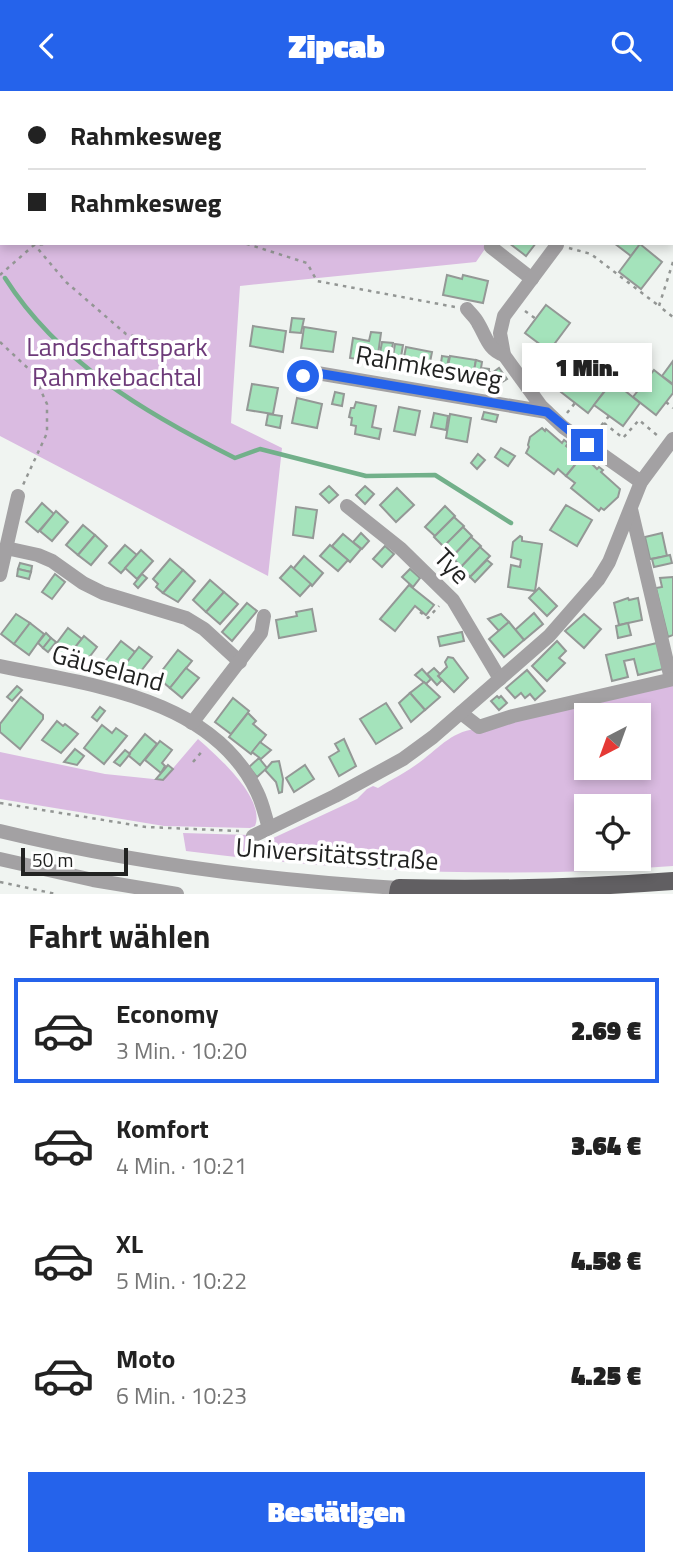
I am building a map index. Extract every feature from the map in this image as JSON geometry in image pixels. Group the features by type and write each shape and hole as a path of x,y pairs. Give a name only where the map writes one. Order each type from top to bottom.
{"main road":[{"name":"Universitätsstraße","path":"398,891 584,888 673,881"}],"street":[{"path":"492,245 491,247 532,279"},
{"name":"Rahmkesweg","path":"557,245 502,320 500,340 504,355 547,412 587,445 641,482"},
{"name":"Rahmkesweg","path":"467,309 494,351 504,355"},
{"name":"Rahmkesweg","path":"303,376 317,373 547,412"},
{"path":"253,836 403,759 461,713 549,636 591,589 608,562 641,482 671,442"},
{"path":"0,575 18,496"},
{"name":"Tye","path":"347,506 401,549 448,596 500,679"},
{"path":"461,713 479,727 524,713 672,679 631,509"},
{"path":"6,548 52,561 83,583 103,593 186,618 204,629 240,662"},
{"path":"192,723 261,633 264,616"},
{"name":"Gäuseland","path":"0,666 133,696 171,711 192,723 213,739 249,779 257,792 269,828"},
{"name":"Universitätsstraße","path":"0,831 100,854 166,865 398,891"},
{"path":"0,859 93,880 177,894"}],"path":[{"path":"0,275 32,245"},
{"path":"34,245 65,282 125,334 160,344"},
{"path":"250,245 307,263 317,281 467,309"},
{"path":"557,245 591,254 673,317"},
{"path":"659,306 673,262"},
{"path":"0,342 33,373 47,404 47,433 30,469"},
{"path":"666,403 673,408"},
{"path":"587,445 610,416"},
{"path":"604,423 623,438 639,420 671,442"},
{"path":"420,612 428,618 448,596"},
{"path":"193,762 213,739"},
{"path":"0,803 146,827 248,832 253,836"},
{"path":"0,882 56,894"}],"green space":[{"name":"Landschaftspark Rahmkebachtal","path":"0,245 488,245 476,262 240,286 231,423 282,448 268,576 0,436"},
{"path":"673,684 673,866 651,867 651,794 574,794 574,871 582,871 490,873 368,868 186,851 183,833 249,835 255,845 269,840 357,799 373,786 378,788 415,766 455,735 574,707 574,781 651,781 651,703 592,703"},
{"path":"198,739 227,766 247,790 256,815 255,826 164,826 0,799 0,752 105,774 163,780"}],"building":[{"path":"512,245 534,245 526,256"},
{"path":"617,245 639,245 631,256"},
{"path":"639,245 662,262 641,289 619,272"},
{"path":"447,275 462,279 463,275 488,281 483,303 443,295"},
{"path":"546,305 570,323 549,351 525,333"},
{"path":"292,318 304,319 301,333 290,332"},
{"path":"253,326 286,331 283,352 250,346"},
{"path":"304,327 336,332 333,352 301,348"},
{"path":"371,332 381,333 377,362 350,358 353,338 369,341"},
{"path":"382,342 393,343 391,355 380,353"},
{"path":"395,344 403,345 401,357 393,356"},
{"path":"555,344 582,364 564,388 536,367"},
{"path":"406,347 432,352 428,372 402,367"},
{"path":"442,356 449,357 446,371 440,370"},
{"path":"450,356 476,360 472,381 446,376"},
{"path":"476,360 482,362 481,368 489,369 489,372 499,368 507,379 496,386 472,381"},
{"path":"673,361 673,384 662,376"},
{"path":"579,368 606,389 588,413 561,392"},
{"path":"654,370 673,385 673,393 656,415 633,397"},
{"path":"613,381 640,403 623,426 594,405"},
{"path":"252,384 278,388 273,414 247,410"},
{"path":"335,392 344,394 342,406 332,404"},
{"path":"297,398 322,404 317,428 292,423"},
{"path":"356,402 376,406 372,427 381,429 379,439 355,434 356,426 351,425 352,418 349,417"},
{"path":"399,407 420,411 415,435 394,431"},
{"path":"484,412 498,415 496,422 482,419"},
{"path":"434,413 448,416 446,430 431,427"},
{"path":"268,414 282,416 280,428 266,425"},
{"path":"450,414 471,418 467,442 446,438"},
{"path":"542,428 562,443 564,440 568,443 566,446 571,450 583,455 566,476 558,469 554,474 526,453 530,437"},
{"path":"501,448 515,456 508,466 495,457"},
{"path":"478,454 485,460 477,469 471,463"},
{"path":"583,455 597,469 599,467 603,470 601,472 620,489 618,497 604,510 601,508 599,511 571,488 575,483 566,476"},
{"path":"329,486 338,495 329,503 320,494"},
{"path":"365,486 374,494 365,504 356,495"},
{"path":"397,488 414,505 396,522 380,505"},
{"path":"42,503 54,514 38,532 26,522"},
{"path":"566,505 592,520 577,546 550,530"},
{"path":"445,506 455,516 435,536 425,527"},
{"path":"296,507 317,510 313,538 293,535"},
{"path":"56,511 68,522 52,541 40,531"},
{"path":"454,517 464,526 444,547 434,537"},
{"path":"83,525 95,535 78,555 66,545"},
{"path":"463,527 472,536 452,557 443,547"},
{"path":"361,533 369,541 362,549 353,542"},
{"path":"662,533 667,556 650,559 645,537"},
{"path":"343,534 361,549 350,562 332,546"},
{"path":"95,535 107,546 91,565 78,555"},
{"path":"520,536 522,541 542,544 535,591 508,587 511,565 520,567 521,560 511,557 513,542"},
{"path":"471,537 481,546 461,567 452,557"},
{"path":"125,545 137,555 121,573 109,563"},
{"path":"330,545 348,560 338,571 320,556"},
{"path":"385,546 394,554 382,567 373,559"},
{"path":"480,547 490,556 470,577 461,567"},
{"path":"141,550 153,561 137,579 125,568"},
{"path":"670,555 672,563 654,567 652,559"},
{"path":"304,556 323,573 312,586 293,569"},
{"path":"170,559 183,570 163,593 156,587 158,584 153,579"},
{"path":"487,560 492,564 475,582 470,577"},
{"path":"20,563 32,566 31,572 18,569"},
{"path":"291,566 311,584 300,596 280,578"},
{"path":"18,569 31,572 29,579 17,576"},
{"path":"410,569 420,578 413,587 402,577"},
{"path":"183,570 195,581 178,602 163,593"},
{"path":"55,574 65,582 52,599 42,592"},
{"path":"142,574 147,578 138,588 134,584"},
{"path":"673,577 673,635 668,637 656,588 662,587 660,578"},
{"path":"210,580 224,592 206,612 193,600"},
{"path":"409,585 434,605 426,615 415,606 395,631 380,619"},
{"path":"539,588 557,606 547,616 529,598"},
{"path":"224,592 238,604 220,624 206,612"},
{"path":"638,598 642,620 619,625 614,603"},
{"path":"247,603 257,611 232,641 222,632"},
{"path":"312,609 316,631 279,638 276,620 297,616 296,612"},
{"path":"534,613 543,624 524,640 515,630"},
{"path":"16,614 30,623 14,644 1,634"},
{"path":"501,614 509,622 499,631 488,619"},
{"path":"584,614 601,629 584,648 565,631"},
{"path":"509,622 524,640 504,657 489,639"},
{"path":"30,623 44,634 29,655 14,644"},
{"path":"628,623 631,635 618,638 616,626"},
{"path":"68,628 82,639 66,659 53,648"},
{"path":"462,632 464,641 440,646 438,637"},
{"path":"46,633 51,638 43,648 38,643"},
{"path":"84,636 97,647 81,668 67,657"},
{"path":"51,638 56,642 48,652 43,648"},
{"path":"121,641 135,652 117,675 103,664"},
{"path":"557,641 566,651 559,658 565,663 547,681 532,666"},
{"path":"657,643 663,669 638,675 634,659 624,661 628,677 612,681 606,655"},
{"path":"139,647 152,657 133,681 120,671"},
{"path":"178,650 192,661 170,688 157,677"},
{"path":"448,657 453,658 468,678 454,692 438,676 447,667 445,662"},
{"path":"186,668 199,678 182,698 170,688"},
{"path":"434,668 442,680 437,685 427,674"},
{"path":"422,669 431,679 426,684 415,675"},
{"path":"527,670 545,691 535,700 530,694 525,698 521,693 515,698 506,688"},
{"path":"424,682 440,697 425,710 410,693"},
{"path":"17,686 22,690 12,701 7,697"},
{"path":"410,693 425,710 411,722 399,703"},
{"path":"501,696 507,703 499,710 491,701"},
{"path":"21,697 43,715 43,719 20,749 0,732 0,724"},
{"path":"233,698 249,711 231,734 215,722"},
{"path":"386,703 402,728 376,744 360,719"},
{"path":"100,707 105,711 97,721 92,717"},
{"path":"248,713 256,721 253,724 266,735 251,754 229,737"},
{"path":"57,721 78,734 61,753 42,740"},
{"path":"102,725 112,733 116,728 127,736 104,764 84,748"},
{"path":"145,734 157,744 140,765 128,755"},
{"path":"344,739 356,766 339,776 329,757 339,751 335,744"},
{"path":"160,741 172,750 162,763 165,766 161,773 145,760"},
{"path":"260,742 271,750 261,759 252,752"},
{"path":"75,749 84,756 77,765 64,762"},
{"path":"125,750 130,754 120,766 114,762"},
{"path":"259,758 267,768 257,777 249,767"},
{"path":"279,761 283,779 282,792 279,793 276,782 265,770 272,762"},
{"path":"168,765 173,769 163,780 156,779"},
{"path":"305,765 314,779 294,792 286,778"}],"waterway":[{"path":"5,278 51,336 78,361 138,404 235,458 260,449 366,476 435,475 511,523"}],"route":[{"path":"303,376 317,373 547,412 563,428 587,445"}]}
